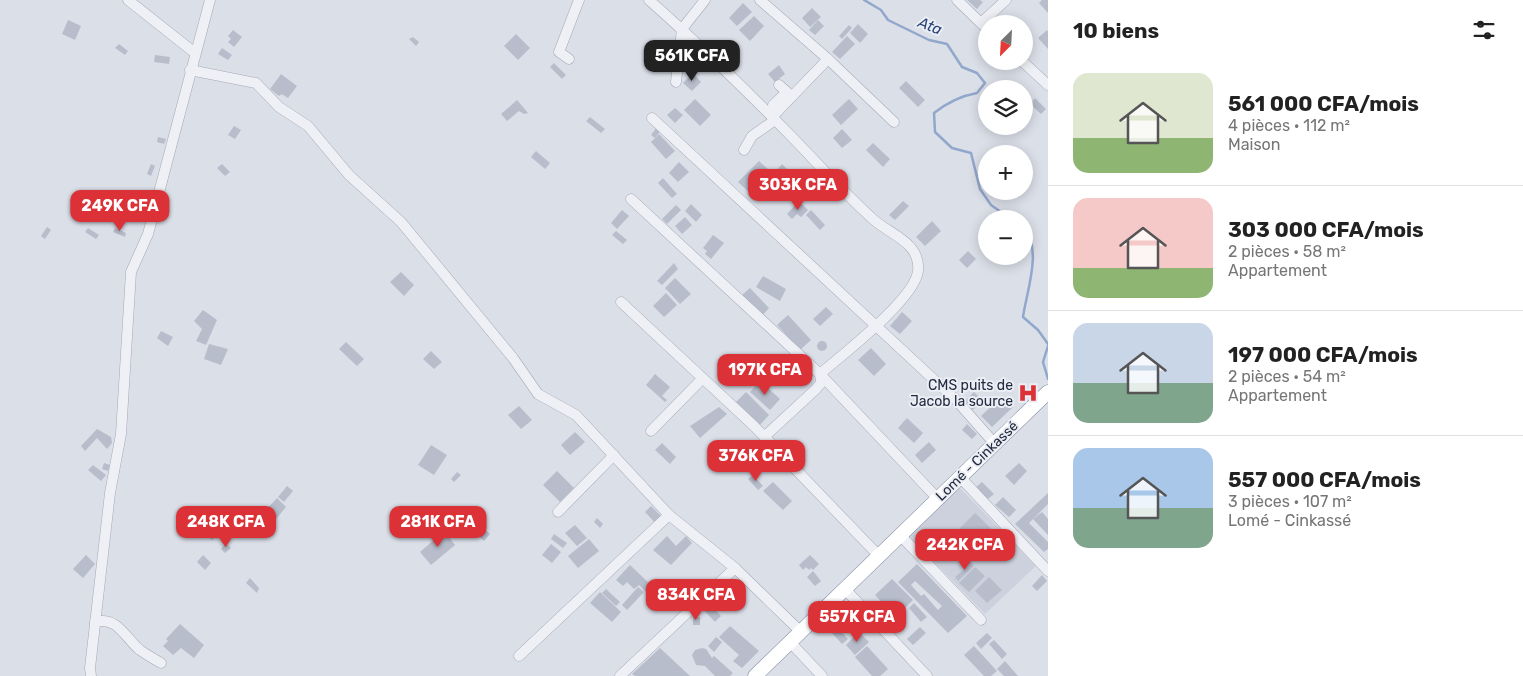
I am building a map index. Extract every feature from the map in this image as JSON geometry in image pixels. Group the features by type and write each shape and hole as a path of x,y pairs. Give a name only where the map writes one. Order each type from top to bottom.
{"highway":[{"name":"Lomé - Cinkassé","path":"755,676 1048,392"}],"street":[{"path":"128,0 195,53"},
{"path":"91,676 90,668 110,494 121,434 131,272 148,234 210,0"},
{"path":"569,59 560,52 579,0"},
{"path":"649,0 775,116 874,221 910,245 918,257 918,270 911,289 875,326 820,374"},
{"path":"676,82 682,29 705,0"},
{"path":"760,0 828,59 894,122"},
{"path":"957,0 978,20"},
{"path":"993,15 1006,0"},
{"path":"744,150 752,136 775,116 828,59"},
{"path":"190,70 256,83 279,107 308,126 348,175 401,222 513,358 538,394 576,416 669,515 735,568 800,632"},
{"path":"1032,70 1048,85"},
{"path":"775,116 773,105 787,92 780,85"},
{"path":"652,118 957,401 995,444"},
{"path":"631,199 820,374 938,499"},
{"path":"621,302 764,437 879,556"},
{"path":"764,437 816,389 821,383 820,374"},
{"path":"651,431 702,380"},
{"path":"558,512 614,455"},
{"path":"960,478 1048,571"},
{"path":"519,656 669,515"},
{"path":"900,535 981,620"},
{"path":"620,676 735,568"},
{"path":"845,589 927,676"},
{"path":"95,622 103,620 114,623 139,649 161,663"},
{"path":"790,642 822,676"}],"shaded area":[{"path":"958,486 1036,566 985,614 908,535"}],"building":[{"path":"967,0 980,0 983,2 977,9"},
{"path":"1042,0 1048,0 1048,13 1039,3"},
{"path":"743,3 752,12 737,26 729,18"},
{"path":"812,8 821,17 810,27 802,18"},
{"path":"754,16 764,26 750,41 739,30"},
{"path":"68,20 81,26 75,40 62,34"},
{"path":"818,20 824,26 815,35 809,30"},
{"path":"858,24 868,34 860,43 850,33"},
{"path":"849,25 852,28 842,39 839,36"},
{"path":"233,30 242,37 234,47 228,42 231,39 228,36"},
{"path":"1047,30 1048,32 1048,49 1038,38"},
{"path":"516,34 530,48 518,60 504,46"},
{"path":"847,36 855,44 840,59 832,52"},
{"path":"413,37 419,42 416,46 409,39"},
{"path":"119,44 128,51 125,55 115,48"},
{"path":"222,48 232,55 228,60 218,54"},
{"path":"155,55 170,57 169,64 154,62"},
{"path":"554,63 566,75 562,79 550,67"},
{"path":"779,65 785,74 775,82 768,74"},
{"path":"693,73 701,82 692,91 683,83"},
{"path":"281,74 297,86 288,98 282,94 279,96 270,89"},
{"path":"906,81 925,100 918,107 899,88"},
{"path":"1035,98 1046,109 1041,114 1033,107"},
{"path":"695,99 711,115 700,126 684,110"},
{"path":"849,99 858,109 841,125 832,115"},
{"path":"517,100 528,113 524,114 519,111 507,121 501,114"},
{"path":"675,108 683,115 675,123 667,115"},
{"path":"590,117 605,129 601,133 586,121"},
{"path":"234,126 241,130 235,139 228,135"},
{"path":"657,127 661,130 655,138 651,135"},
{"path":"842,129 852,140 842,148 833,138"},
{"path":"659,134 675,151 666,159 651,142"},
{"path":"158,137 166,139 164,144 157,142"},
{"path":"873,143 890,159 883,167 866,150"},
{"path":"536,151 550,163 545,169 531,157"},
{"path":"759,161 770,171 749,192 738,182"},
{"path":"679,162 689,172 678,182 669,173"},
{"path":"151,164 155,166 151,176 147,174"},
{"path":"222,164 230,172 225,176 217,168"},
{"path":"782,164 796,178 788,186 774,173"},
{"path":"663,178 677,194 672,198 658,183"},
{"path":"104,199 117,205 115,208 102,203"},
{"path":"799,201 808,210 801,217 797,214 792,219 787,214"},
{"path":"903,201 909,206 895,220 889,215"},
{"path":"691,204 702,215 696,222 685,211"},
{"path":"676,205 681,210 667,224 662,219"},
{"path":"622,210 629,216 617,229 611,223"},
{"path":"811,210 825,225 820,230 806,215"},
{"path":"685,217 692,225 682,234 675,226"},
{"path":"932,221 941,231 925,246 916,237"},
{"path":"47,227 51,230 45,239 41,236"},
{"path":"88,228 99,235 96,239 85,232"},
{"path":"115,228 126,233 125,237 113,232"},
{"path":"616,231 627,240 623,244 612,235"},
{"path":"713,235 724,243 711,259 705,254 707,251 703,248"},
{"path":"968,251 976,259 967,268 959,260"},
{"path":"674,263 678,269 662,285 657,281"},
{"path":"401,272 414,285 404,296 390,282"},
{"path":"763,276 786,289 780,301 756,287"},
{"path":"675,278 691,294 680,304 665,288"},
{"path":"750,288 769,308 762,316 742,295"},
{"path":"666,293 677,305 664,317 653,306"},
{"path":"826,307 833,314 820,326 813,319"},
{"path":"203,310 217,320 206,345 196,341 202,329 194,321"},
{"path":"902,312 912,321 900,334 890,326"},
{"path":"788,315 811,340 800,350 777,325"},
{"path":"161,331 173,337 168,346 157,338"},
{"path":"820,341 824,341 827,346 826,350 820,351 817,348 817,344"},
{"path":"346,342 364,359 357,366 339,349"},
{"path":"209,344 228,349 221,365 204,359"},
{"path":"871,348 886,364 874,376 858,360"},
{"path":"431,351 442,362 434,369 423,359"},
{"path":"655,374 670,387 662,396 667,400 665,402 646,385"},
{"path":"760,381 780,399 770,410 750,392"},
{"path":"746,392 769,415 759,426 735,403"},
{"path":"974,392 982,400 973,410 964,402"},
{"path":"1002,396 1013,407 992,427 981,416"},
{"path":"519,406 532,420 521,429 508,415"},
{"path":"719,407 727,414 700,438 690,426"},
{"path":"907,418 923,433 914,443 898,428"},
{"path":"967,424 977,434 972,439 962,430"},
{"path":"97,429 111,437 112,443 107,449 97,438 85,451 81,446"},
{"path":"575,432 585,442 570,455 561,445"},
{"path":"929,442 936,450 922,463 915,455"},
{"path":"662,443 676,457 670,464 655,450"},
{"path":"431,445 447,455 434,475 418,465"},
{"path":"104,463 110,465 108,471 102,469"},
{"path":"1019,463 1027,471 1014,485 1005,476"},
{"path":"93,465 106,475 101,481 88,470"},
{"path":"557,471 574,488 560,502 543,485"},
{"path":"457,472 461,475 454,482 451,479"},
{"path":"753,475 763,486 758,490 748,479"},
{"path":"773,482 792,501 783,510 763,491"},
{"path":"982,482 994,494 988,499 976,487"},
{"path":"287,486 293,491 284,502 278,497"},
{"path":"1048,493 1048,504 1029,523 1048,542 1048,549 1044,552 1015,524"},
{"path":"1003,497 1016,510 1009,517 995,505"},
{"path":"277,498 286,507 276,519 266,510"},
{"path":"651,506 663,518 656,524 645,512"},
{"path":"265,512 274,520 269,525 260,517"},
{"path":"1042,512 1048,519 1048,535 1033,519"},
{"path":"975,513 1002,539 1004,537 1011,543 999,556 994,552 987,559 957,531"},
{"path":"216,515 226,524 212,540 202,531"},
{"path":"597,518 603,524 600,528 594,522"},
{"path":"575,525 587,538 577,546 565,533"},
{"path":"481,526 490,534 484,541 475,533"},
{"path":"444,531 455,545 431,565 420,552"},
{"path":"554,534 567,543 563,548 551,539"},
{"path":"667,536 676,546 686,536 692,543 671,565 653,550"},
{"path":"947,537 965,554 959,561 941,543"},
{"path":"589,539 599,551 578,568 568,556"},
{"path":"226,543 231,548 225,553 221,549"},
{"path":"551,544 561,552 552,563 542,555"},
{"path":"86,555 95,564 83,578 73,569"},
{"path":"203,555 211,563 205,570 197,562"},
{"path":"810,555 819,564 813,570 811,568 809,570 806,567 803,570 799,565"},
{"path":"969,560 974,566 958,581 955,577 968,566 965,563"},
{"path":"917,564 967,616 948,633 898,582","holes":["915,581 942,606 938,610 924,594 921,596 911,585"]},
{"path":"630,565 652,586 646,592 639,585 634,589 627,582 623,586 616,580"},
{"path":"975,567 985,576 969,592 959,583"},
{"path":"813,571 821,581 815,586 807,577"},
{"path":"1042,575 1047,581 1037,591 1032,586"},
{"path":"989,577 1002,590 987,603 975,591"},
{"path":"250,578 259,588 257,593 246,583"},
{"path":"892,579 913,600 896,617 875,595"},
{"path":"638,587 644,592 627,610 622,605"},
{"path":"606,589 620,602 616,606 602,593"},
{"path":"600,592 621,612 612,622 590,603"},
{"path":"705,599 721,616 715,622 699,605"},
{"path":"914,603 927,617 921,622 909,608"},
{"path":"693,617 700,617 700,625 693,625"},
{"path":"180,624 204,645 194,658 181,648 173,655 163,646 168,641 166,639"},
{"path":"730,626 759,651 742,668 733,661 739,655 719,637"},
{"path":"920,627 926,633 913,645 907,639"},
{"path":"838,628 848,639 842,644 832,633"},
{"path":"859,632 869,642 855,655 846,645"},
{"path":"987,633 992,638 981,649 976,643"},
{"path":"716,637 722,642 714,652 708,646"},
{"path":"994,640 1007,654 1002,659 989,644"},
{"path":"867,646 888,669 880,676 872,676 855,657"},
{"path":"974,646 997,671 991,676 984,676 964,655"},
{"path":"660,648 690,676 635,676 632,674"},
{"path":"706,649 712,658 714,656 733,673 730,676 715,676 705,666 696,665 692,655 695,650"},
{"path":"1005,661 1018,676 1004,676 997,669"}],"waterway":[{"name":"Ata","path":"864,0 881,10 888,20 929,40 947,44 962,67 977,73 985,83 977,93 954,100 934,113 935,132 952,148 971,153 980,189 991,205 998,210"},
{"name":"Ata","path":"1033,265 1023,317 1038,330 1048,344"},
{"name":"Ata","path":"1048,346 1043,362 1048,379"}],"place":[{"name":"CMS puits de Jacob la source","path":"1028,393"}]}
